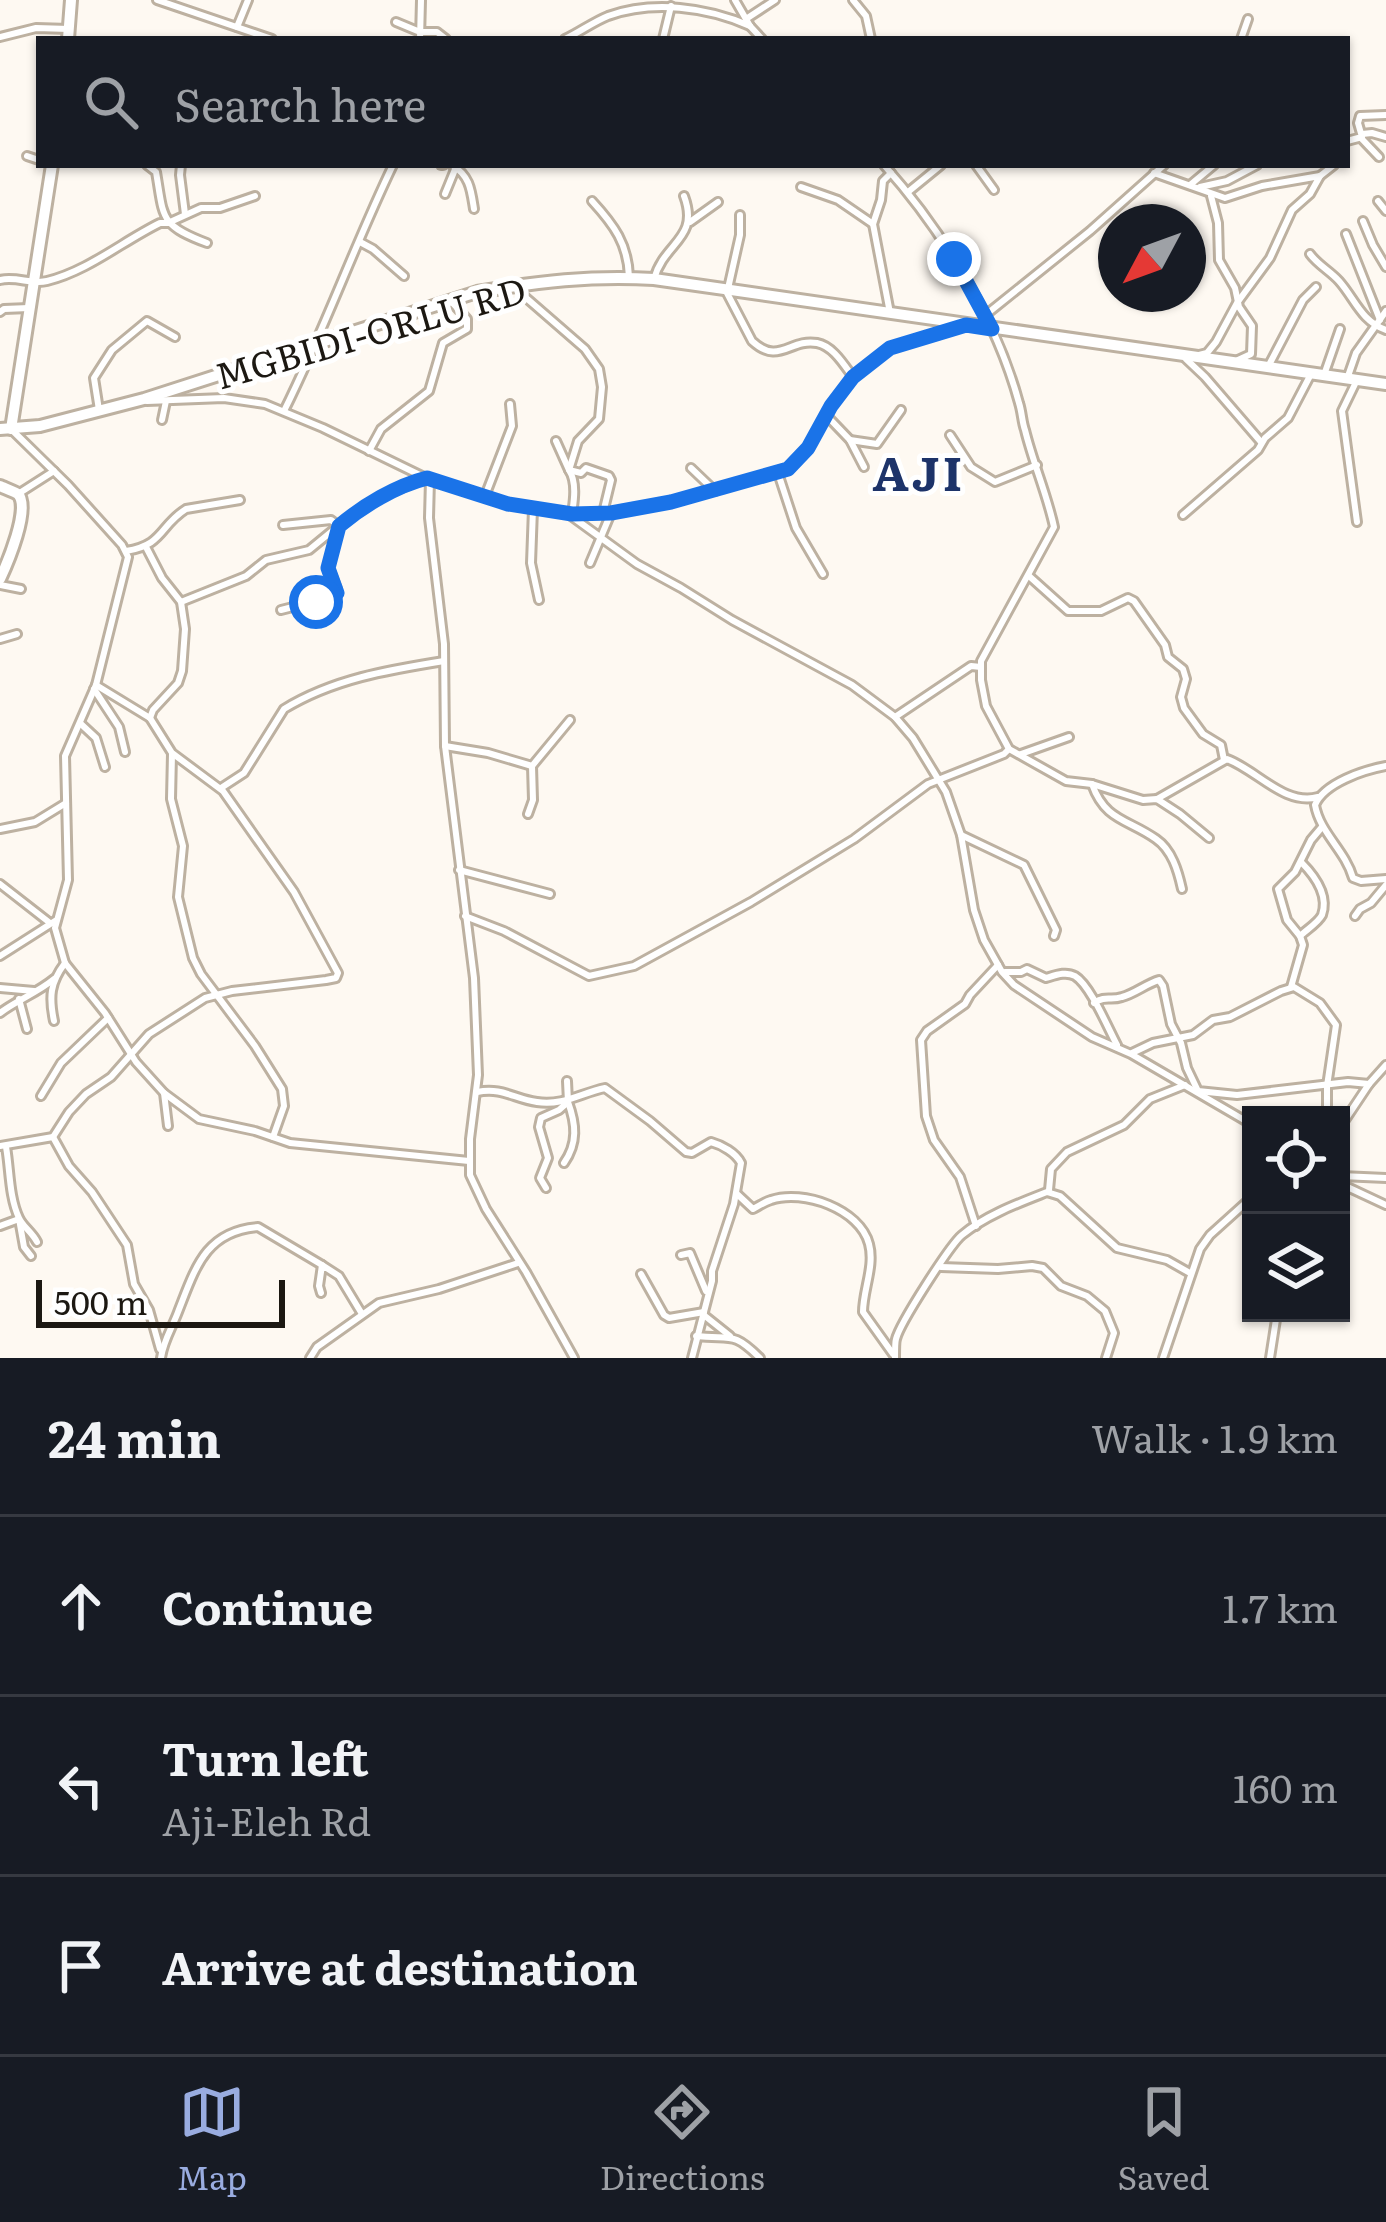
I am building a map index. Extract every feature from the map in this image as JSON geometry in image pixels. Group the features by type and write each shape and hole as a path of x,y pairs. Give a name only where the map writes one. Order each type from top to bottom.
{"main road":[{"path":"68,34 71,0"},
{"path":"5,429 52,168"},
{"name":"MGBIDI-ORLU RD","path":"5,429 40,426 134,402 449,300 518,284 591,276 654,279 1386,384"},
{"path":"0,487 21,499 20,525 0,582"}],"street":[{"path":"157,0 274,36"},
{"path":"237,27 248,0"},
{"path":"396,22 420,35 421,0"},
{"path":"735,0 759,36"},
{"path":"748,23 775,0"},
{"path":"853,0 866,16 870,36"},
{"path":"580,36 611,14 634,8 671,6 719,12 748,23"},
{"path":"664,36 671,6"},
{"path":"1242,36 1248,20"},
{"path":"0,38 36,28 68,34"},
{"path":"1350,119 1386,115"},
{"path":"1358,119 1361,136 1379,157"},
{"path":"1350,140 1372,133 1386,137"},
{"path":"28,156 36,159"},
{"path":"151,168 156,172 168,223 207,243"},
{"path":"181,168 185,214"},
{"path":"284,411 392,168"},
{"path":"445,194 453,168"},
{"path":"456,168 469,182 474,209"},
{"path":"887,168 954,259 992,329 1019,401 1054,527 981,661 986,706 1009,748 1066,781 1156,800 1209,838"},
{"path":"908,192 937,168"},
{"path":"978,168 994,190"},
{"path":"983,316 1160,168"},
{"path":"1190,185 1210,168"},
{"path":"1199,188 1228,181 1252,168"},
{"path":"1196,356 1207,353 1216,342 1270,258 1292,211 1330,168"},
{"path":"890,313 874,224 884,181 891,173"},
{"path":"1154,173 1230,198 1262,186 1320,176"},
{"path":"801,187 838,200 874,224"},
{"path":"1210,194 1218,223 1219,260 1252,326 1251,354"},
{"path":"0,280 23,278 33,283 68,274 160,224 200,208 235,205 255,196"},
{"path":"684,196 690,222"},
{"path":"592,201 623,241 629,277"},
{"path":"1378,201 1386,211"},
{"path":"654,279 665,252 685,234 690,222 718,202"},
{"path":"740,215 727,289 730,303 757,346 772,352 822,344 853,377"},
{"path":"1364,221 1386,267"},
{"path":"1346,234 1378,323"},
{"path":"360,242 404,276"},
{"path":"1310,254 1340,282 1357,308 1386,330"},
{"path":"518,284 524,296 585,350 599,369 598,419 578,441 569,470"},
{"path":"1270,363 1316,287"},
{"path":"369,451 381,430 429,391 443,344 466,329 467,319 449,300"},
{"path":"0,312 29,308"},
{"path":"1358,522 1342,411 1357,353 1386,311"},
{"path":"99,410 94,378 112,350 147,321 176,338"},
{"path":"134,402 224,398 265,404 428,478 533,509 607,513 671,502 788,469 808,448 853,377 890,348 966,325"},
{"path":"1183,515 1288,418 1340,329"},
{"path":"1172,353 1192,362 1262,443"},
{"path":"1251,354 1312,374"},
{"path":"1234,362 1251,354"},
{"path":"162,421 166,401"},
{"path":"485,496 512,426 510,404"},
{"path":"850,440 877,444 901,410"},
{"path":"826,415 850,440 864,466"},
{"path":"5,429 54,471 128,556 95,687 65,756 68,880 52,922 65,963 164,1093 199,1119 290,1143 469,1161"},
{"path":"950,435 971,467 994,482 1037,465"},
{"path":"556,441 573,475 575,498 569,514"},
{"path":"569,470 586,468 611,480 607,513 590,563"},
{"path":"691,468 715,490"},
{"path":"18,494 54,471"},
{"path":"778,473 796,527 823,574"},
{"path":"181,602 246,576 266,560 308,550 386,495 428,478"},
{"path":"428,478 440,596 445,746 474,978 477,1092 470,1175 574,1358"},
{"path":"127,551 146,548 186,509 240,500"},
{"path":"533,509 531,563 538,600"},
{"path":"569,514 637,565 852,685 895,717 940,780 952,807 974,910 1000,969 1014,985 1092,1037 1131,1054 1242,1118"},
{"path":"283,525 331,520 339,526"},
{"path":"281,610 336,596 328,568 339,526"},
{"path":"146,548 181,602 185,629 178,683 150,718"},
{"path":"1028,576 1068,611 1102,611 1128,598 1134,601 1165,645 1168,657 1183,669 1184,708 1203,734 1221,745 1224,760"},
{"path":"0,582 21,589"},
{"path":"0,639 17,634"},
{"path":"221,788 244,773 284,709 337,683 444,661"},
{"path":"895,717 971,666 981,667"},
{"path":"31,1256 24,1247 3,1146 53,1137 69,1112 111,1077 149,1034 205,998 326,980 338,973 294,892 221,788 172,753 150,718 95,687"},
{"path":"95,687 119,727 125,752"},
{"path":"528,814 533,800 532,766 570,720"},
{"path":"81,724 96,737 105,767"},
{"path":"1022,754 1069,737"},
{"path":"445,746 532,766"},
{"path":"465,916 590,976 634,966 854,839 928,784 1009,748"},
{"path":"172,753 172,807 182,846 178,897 197,968 282,1089 284,1106 273,1137"},
{"path":"1156,800 1224,760 1236,762 1265,783 1300,799 1318,797"},
{"path":"1386,766 1322,792 1316,808 1353,878 1386,882"},
{"path":"1092,784 1103,807 1163,845 1176,865 1182,889"},
{"path":"0,829 35,822 66,803"},
{"path":"1131,1054 1192,1035 1213,1020 1230,1017 1291,987 1302,952 1300,936 1287,920 1278,889 1322,827"},
{"path":"961,835 1024,866 1056,930 1054,936"},
{"path":"1300,936 1323,909 1321,886 1301,862"},
{"path":"459,870 550,894"},
{"path":"1354,916 1386,882"},
{"path":"0,884 36,915 52,922"},
{"path":"0,956 52,922"},
{"path":"0,1013 38,992 65,963"},
{"path":"976,1226 960,1178 939,1149 923,1104 921,1040 927,1030 965,1004 1000,969 1028,969 1046,978 1068,973 1078,978 1118,1048"},
{"path":"54,979 54,1021"},
{"path":"1094,1004 1103,997 1128,996 1159,980 1198,1091"},
{"path":"1291,987 1320,1003 1336,1025 1327,1106"},
{"path":"0,988 38,992"},
{"path":"19,999 27,1029"},
{"path":"41,1096 61,1063 108,1018"},
{"path":"1145,1063 1147,1046"},
{"path":"1350,1112 1386,1065"},
{"path":"564,1163 572,1151 575,1125 567,1081"},
{"path":"1198,1091 1238,1095 1348,1082 1369,1084"},
{"path":"1049,1192 1051,1168 1067,1152 1124,1125 1150,1099 1185,1085"},
{"path":"477,1092 504,1091 536,1102 568,1102 605,1088 686,1152 709,1142 741,1161 692,1358"},
{"path":"164,1093 168,1126"},
{"path":"546,1188 540,1178 548,1158 541,1118 568,1102"},
{"path":"53,1137 127,1245 134,1284 149,1310 161,1355"},
{"path":"1350,1180 1386,1178"},
{"path":"1350,1185 1386,1205"},
{"path":"896,1358 896,1339 960,1236 1049,1192 1060,1196 1118,1248 1167,1260 1190,1273"},
{"path":"736,1193 753,1209 772,1199 790,1198 835,1207 852,1216 869,1244 863,1312 896,1358"},
{"path":"1163,1358 1190,1273 1210,1235 1242,1206"},
{"path":"0,1226 19,1219"},
{"path":"19,1219 37,1242"},
{"path":"161,1355 199,1262 219,1238 258,1227 339,1276 362,1314"},
{"path":"681,1255 690,1253 706,1294"},
{"path":"310,1358 316,1347 379,1303 518,1263"},
{"path":"321,1293 322,1265"},
{"path":"940,1267 1043,1268 1061,1286 1087,1296 1106,1311 1114,1333 1106,1358"},
{"path":"641,1274 669,1318 706,1313"},
{"path":"706,1313 760,1358"},
{"path":"1270,1358 1276,1322"},
{"path":"696,1336 730,1336"}],"district":[{"name":"AJI","path":"919,470"}],"route":[{"path":"316,602 337,593 328,568 339,526 415,481 427,478 533,509 598,514 671,502 788,469 808,448 853,377 890,348 966,325 992,329 954,259"}]}
